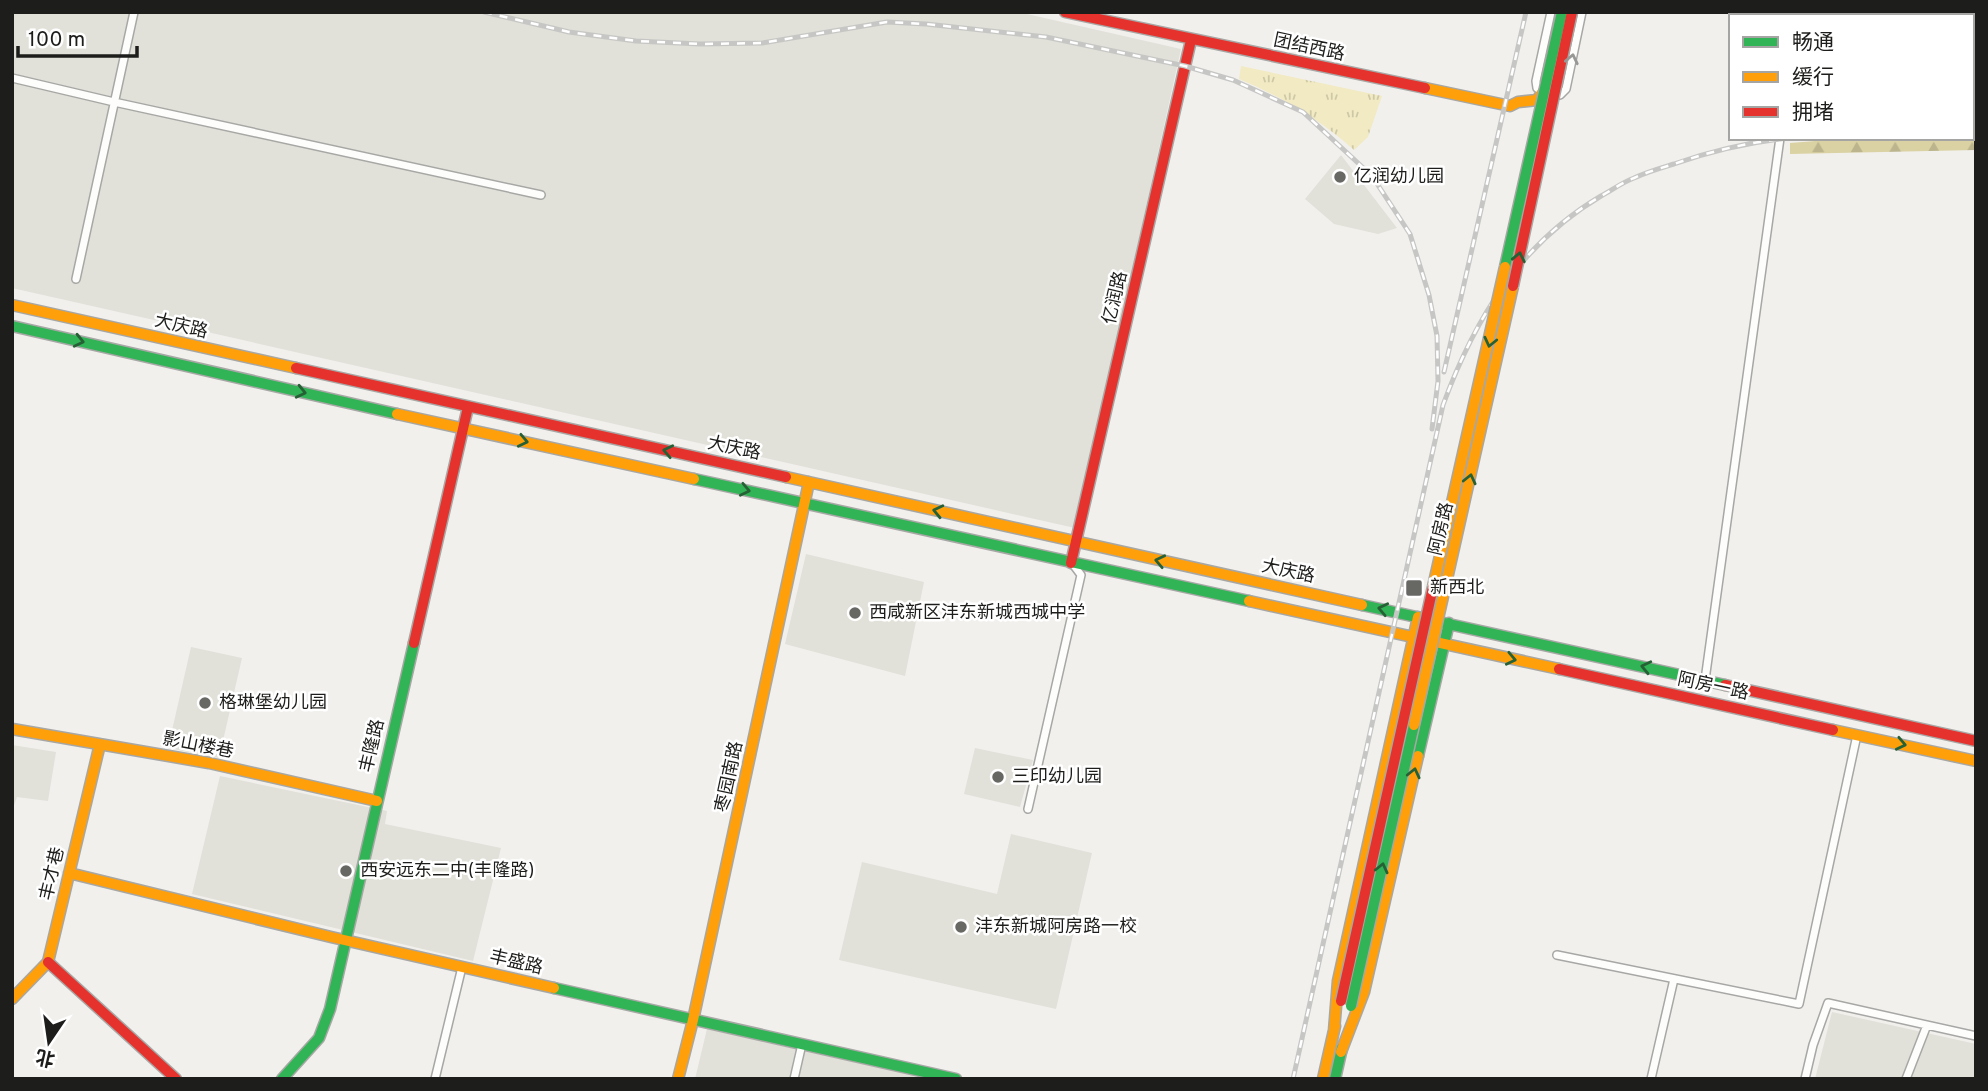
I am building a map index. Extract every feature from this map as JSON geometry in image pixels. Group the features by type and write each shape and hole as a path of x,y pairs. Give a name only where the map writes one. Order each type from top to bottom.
{"main road":[{"name":"团结西路","path":"1065,12 1510,106 1518,102 1537,100 1543,91"},
{"name":"阿房路","path":"1335,1079 1346,1004 1562,12"},
{"name":"阿房路","path":"1334,1031 1346,1004 1501,341 1572,12"},
{"name":"亿润路","path":"1071,563 1191,40"},
{"name":"大庆路","path":"12,306 1450,623"},
{"name":"大庆路","path":"12,326 464,429 1444,644"},
{"name":"丰隆路","path":"282,1079 313,1046 326,1025 468,407"},
{"name":"枣园南路","path":"678,1079 809,482"},
{"name":"阿房路","path":"1323,1079 1334,1031 1338,981 1418,617"},
{"name":"阿房路","path":"1341,1052 1364,992 1450,623"},
{"name":"阿房一路","path":"1450,623 1976,741"},
{"name":"阿房一路","path":"1444,644 1976,761"},
{"path":"1781,718 1785,698"},
{"path":"1814,725 1818,706"},
{"name":"影山楼巷","path":"12,729 209,763 377,801"},
{"name":"丰才巷","path":"48,962 100,744"},
{"name":"丰盛路","path":"69,873 345,940 956,1079"},
{"path":"12,999 48,962 176,1079"}],"street":[{"path":"76,279 134,12"},
{"path":"1551,12 1536,80 1537,88 1548,95 1560,95 1566,89 1582,12"},
{"path":"12,78 541,195"},
{"path":"1705,680 1780,140"},
{"path":"1028,809 1081,575 1071,563"},
{"path":"1557,955 1799,1004 1857,735"},
{"path":"435,1079 462,967"},
{"path":"1651,1079 1674,979"},
{"path":"1805,1079 1813,1045 1828,1003 1976,1036"},
{"path":"1906,1079 1927,1025"},
{"path":"794,1079 802,1044"}],"shaded area":[{"path":"12,12 1018,12 1181,49 1075,528 12,288"},
{"name":"亿润幼儿园","path":"1341,155 1397,228 1378,234 1334,224 1305,199"},
{"name":"西咸新区沣东新城西城中学","path":"806,554 924,582 905,676 785,644"},
{"name":"格琳堡幼儿园","path":"191,647 242,658 219,758 168,748"},
{"path":"12,745 56,752 48,801 17,797 12,811"},
{"name":"三印幼儿园","path":"975,748 1033,760 1020,807 964,794"},
{"name":"西安远东二中(丰隆路)","path":"220,776 387,811 385,824 501,848 473,961 192,894"},
{"name":"沣东新城阿房路一校","path":"1011,834 1092,853 1056,1009 839,960 862,862 997,894"},
{"path":"1832,1012 1976,1044 1976,1079 1815,1079"},
{"path":"707,1029 929,1079 695,1079"}],"green space":[{"path":"1241,66 1382,96 1368,137 1354,150 1328,128 1300,110 1239,79"},
{"path":"1974,128 1976,150 1790,154 1790,143 1828,140 1974,140"}],"railway":[{"path":"484,12 569,32 636,41 700,44 762,43 887,22 926,24 1046,37 1185,66 1233,80 1303,112 1372,176 1410,234 1429,295 1437,336 1438,381 1432,429"},
{"path":"1444,372 1526,12"},
{"path":"1293,1079 1443,405 1470,342 1486,313 1524,260 1572,215 1639,176 1716,151 1776,140"}],"traffic: fast":[{"path":"1505,267 1562,12"},
{"path":"12,326 397,414"},
{"path":"694,479 1249,601"},
{"path":"1362,605 1725,685"},
{"path":"1418,756 1449,623"},
{"path":"282,1079 319,1038 330,1009 414,643"},
{"path":"1351,1006 1414,725"},
{"path":"554,988 956,1079"},
{"path":"1335,1079 1342,1048"}],"traffic: slow":[{"path":"1425,88 1510,106 1518,102 1537,100 1543,91"},
{"path":"1433,587 1505,267"},
{"path":"1414,725 1513,286"},
{"path":"12,305 296,368"},
{"path":"397,414 694,479"},
{"path":"786,477 1362,605"},
{"path":"678,1079 809,482"},
{"path":"1249,601 1559,669"},
{"path":"1334,1031 1338,981 1418,617"},
{"path":"12,729 209,763 377,801"},
{"path":"1833,730 1976,761"},
{"path":"12,999 48,962 100,744"},
{"path":"1341,1052 1364,992 1418,756"},
{"path":"69,873 554,988"},
{"path":"1323,1079 1335,1026"}],"traffic: jam":[{"path":"1065,12 1425,88"},
{"path":"1513,286 1572,12"},
{"path":"1071,563 1191,40"},
{"path":"296,368 786,477"},
{"path":"414,643 468,407"},
{"path":"1341,1001 1433,587"},
{"path":"1559,669 1833,730"},
{"path":"1725,685 1976,741"},
{"path":"48,962 176,1079"}],"place":[{"name":"亿润幼儿园","path":"1340,177"},
{"name":"新西北","path":"1414,588"},
{"name":"西咸新区沣东新城西城中学","path":"855,613"},
{"name":"格琳堡幼儿园","path":"205,703"},
{"name":"三印幼儿园","path":"998,777"},
{"name":"西安远东二中(丰隆路)","path":"346,871"},
{"name":"沣东新城阿房路一校","path":"961,927"}]}
